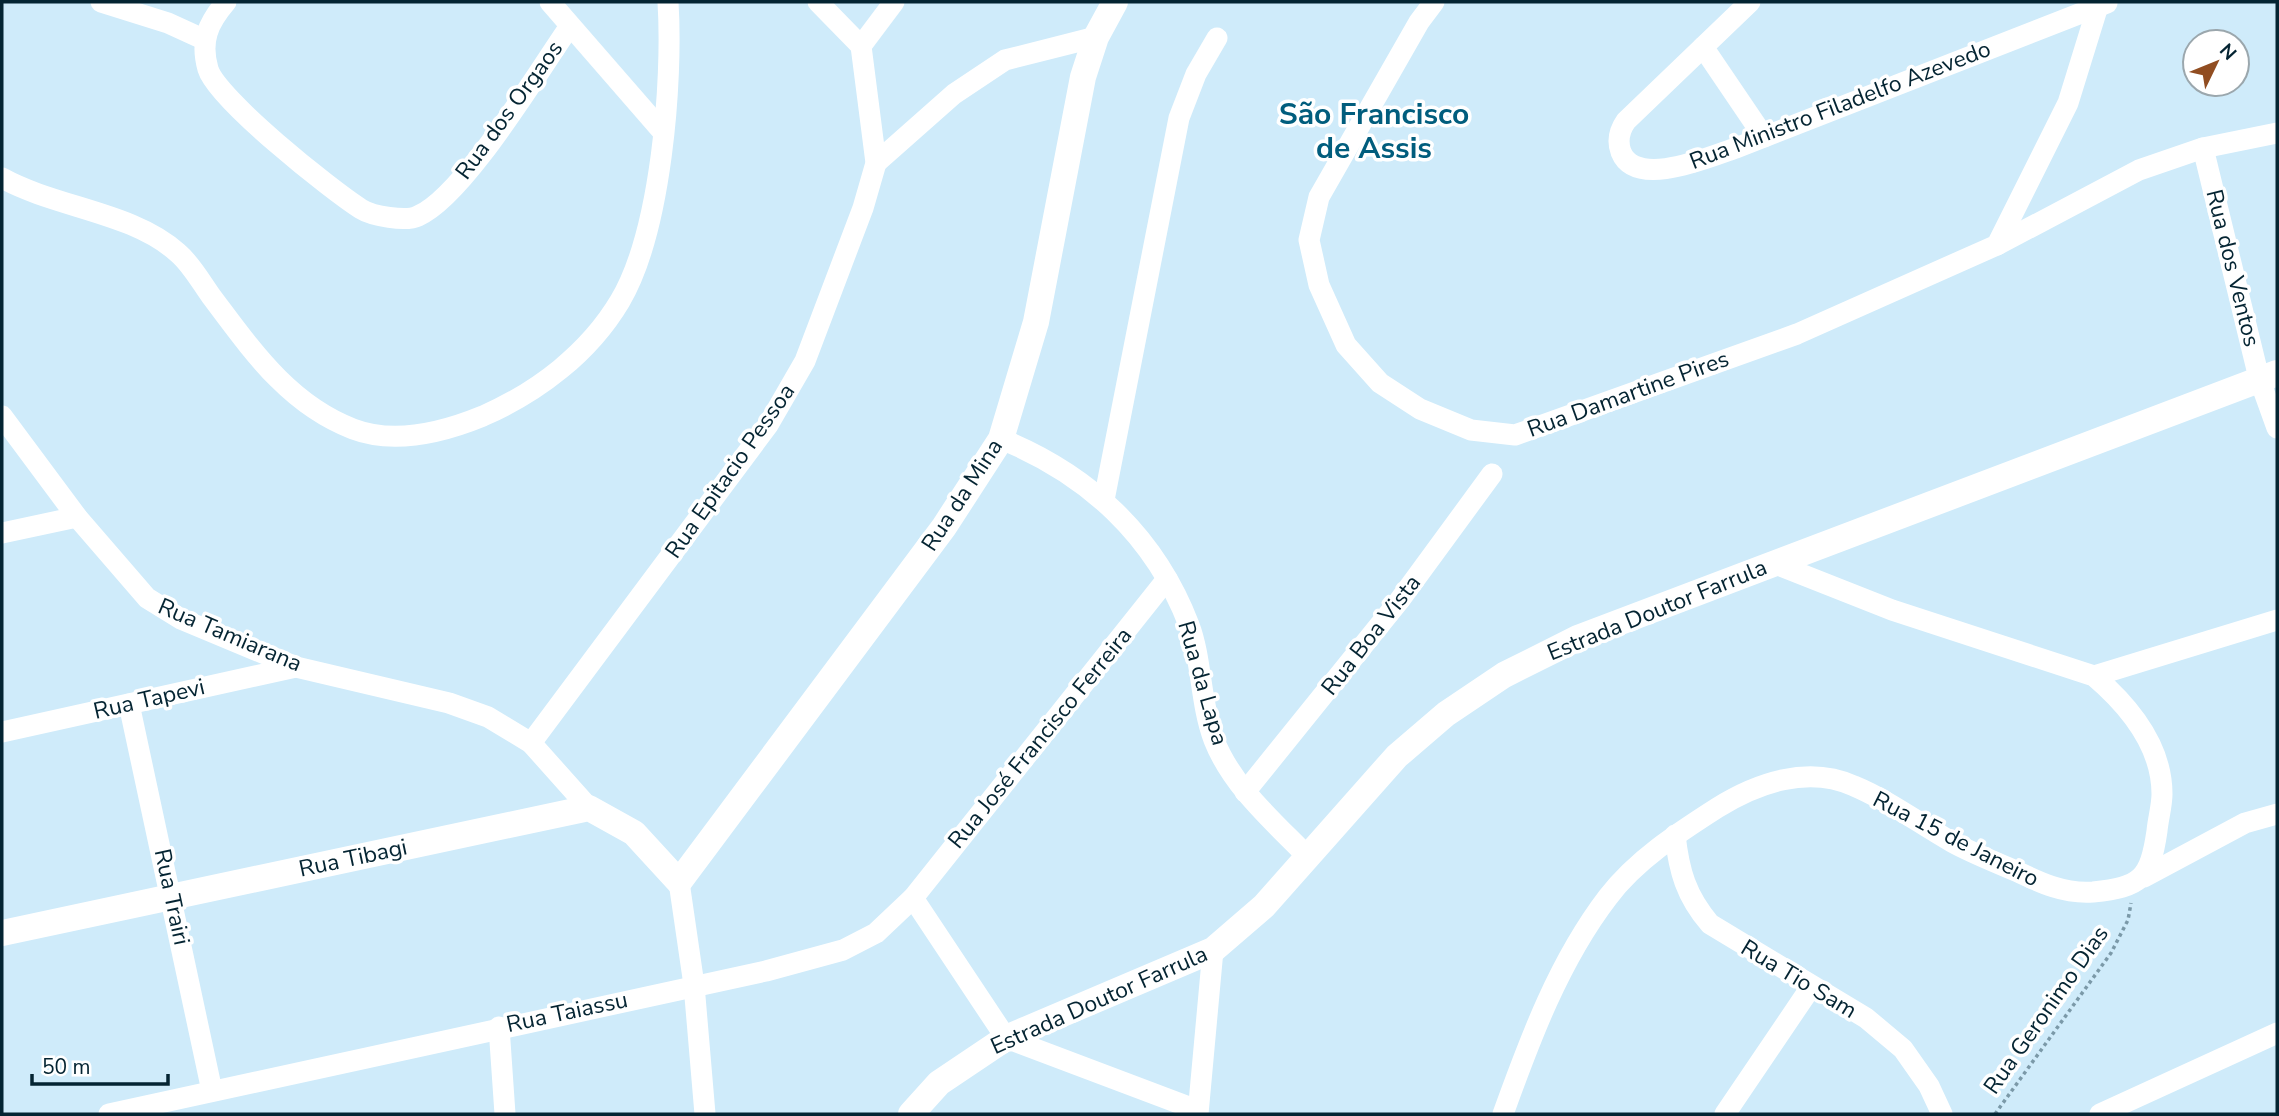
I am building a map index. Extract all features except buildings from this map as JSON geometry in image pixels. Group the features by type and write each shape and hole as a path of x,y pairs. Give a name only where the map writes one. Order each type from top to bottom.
{"street":[{"path":"101,2 168,23 203,39 213,16 226,2"},
{"name":"Rua dos Orgaos","path":"550,2 663,132"},
{"path":"2,178 24,191 155,236 180,254 265,368 308,407 355,430 411,437 455,428 517,400 546,383 594,335 621,300 639,257 657,186 668,80 668,2"},
{"path":"818,2 861,46 894,2"},
{"name":"Rua da Mina","path":"679,882 944,527 1001,439 1036,322 1083,77 1096,37 1115,2"},
{"name":"Rua Damartine Pires","path":"1434,2 1419,22 1319,197 1309,240 1319,285 1346,345 1380,383 1420,410 1471,430 1515,435 1797,334 1997,245 2139,170 2203,148 2277,133"},
{"name":"Rua Ministro Filadelfo Azevedo","path":"1750,2 1626,121 1619,137 1622,155 1629,163 1641,170 1681,166 1764,137 2102,3"},
{"path":"1997,245 2068,103 2102,3"},
{"name":"Rua dos Orgaos","path":"203,39 209,72 235,108 363,211 416,217 442,199 481,156 570,26"},
{"path":"876,163 954,94 1005,60 1096,37"},
{"path":"1104,500 1179,118 1196,74 1217,38"},
{"name":"Rua Epitacio Pessoa","path":"531,743 768,425 805,361 863,208 876,163 861,46"},
{"path":"1703,47 1764,137"},
{"name":"Rua dos Ventos","path":"2203,148 2268,376 2277,428"},
{"name":"Estrada Doutor Farrula","path":"911,1114 939,1083 1006,1038 1213,950 1264,906 1397,756 1446,714 1504,675 1578,638 2268,376"},
{"name":"Rua Tamiarana","path":"2,416 77,517 147,598 181,619 296,667 449,703 488,717 531,743 589,808"},
{"name":"Rua da Lapa","path":"1001,439 1042,456 1104,500 1147,547 1167,579 1190,627 1202,697 1215,742 1245,792 1307,856"},
{"name":"Rua Boa Vista","path":"1245,792 1399,601 1492,474"},
{"path":"2,533 77,517"},
{"path":"1773,563 1892,610 2094,676 2118,696 2135,718 2159,771 2162,794 2153,861 2140,881"},
{"name":"Rua José Francisco Ferreira","path":"913,898 1167,579"},
{"path":"2094,676 2277,620"},
{"name":"Rua Tapevi","path":"2,732 296,667"},
{"name":"Rua Trairi","path":"129,704 172,897 208,1092"},
{"name":"Rua 15 de Janeiro","path":"1503,1114 1531,1035 1576,948 1609,895 1675,835 1737,796 1783,779 1819,776 1853,785 1956,844 2055,889 2090,892 2140,881 2245,823 2277,814"},
{"path":"589,808 634,833 679,882 694,985 705,1114"},
{"name":"Rua Tibagi","path":"2,933 589,808"},
{"name":"Rua Tio Sam","path":"1675,835 1684,888 1710,924 1866,1018 1903,1049 1929,1086 1942,1114"},
{"path":"913,898 1006,1038 1198,1112 1213,950"},
{"name":"Rua Taiassu","path":"109,1114 133,1112 208,1092 499,1027 766,971 843,950 876,933 913,898"},
{"path":"1725,1114 1811,987"},
{"path":"499,1027 505,1114"},
{"path":"2101,1114 2277,1033"}],"path":[{"name":"Rua Geronimo Dias","path":"1995,1114 2111,953 2128,920 2140,881"}],"district":[{"name":"São Francisco de Assis","path":"1374,131"}]}
